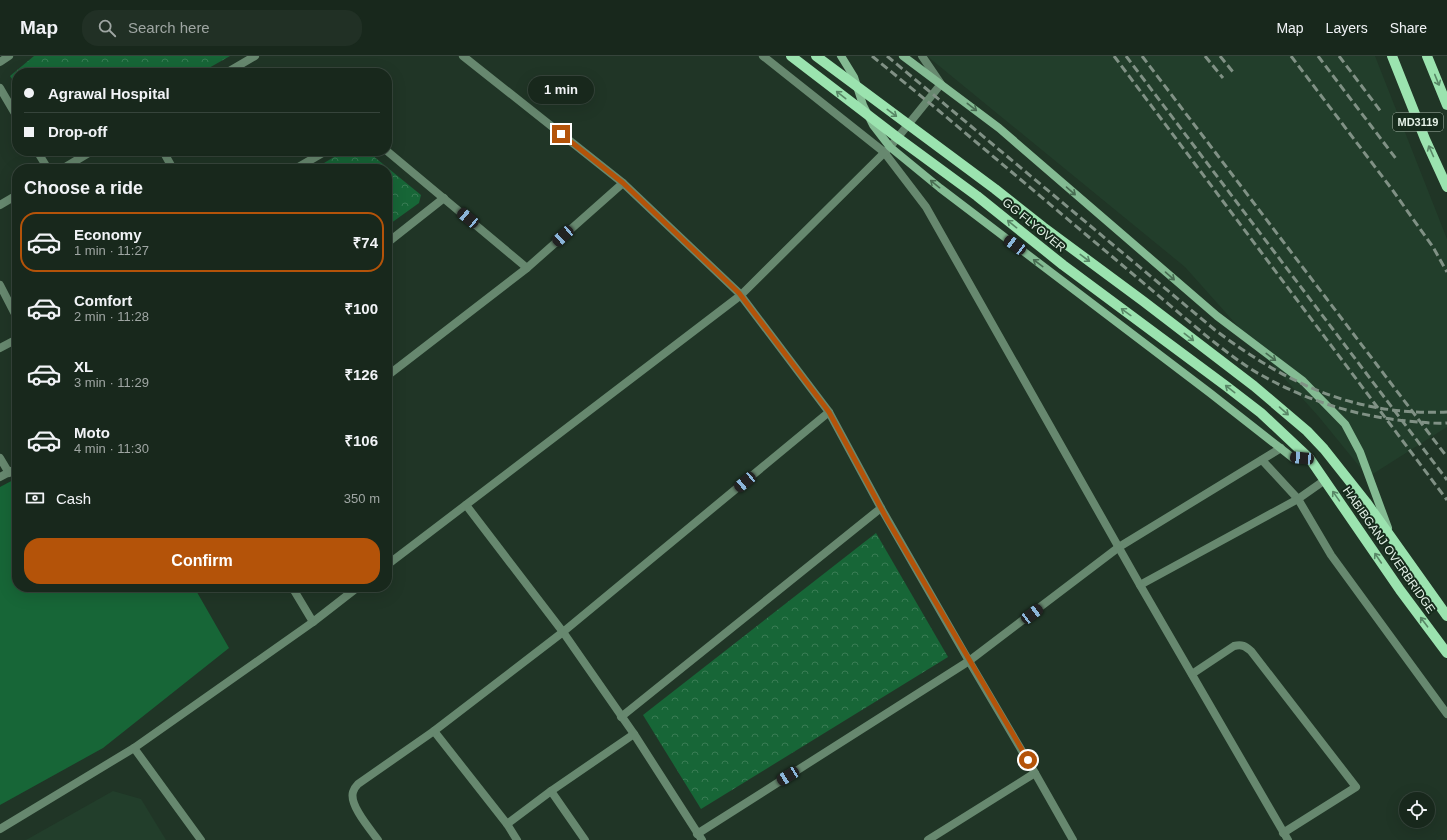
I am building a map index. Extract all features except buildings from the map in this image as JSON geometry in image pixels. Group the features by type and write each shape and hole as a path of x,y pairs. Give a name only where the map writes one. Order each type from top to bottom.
{"main road":[{"name":"GG FLYOVER","path":"791,56 977,196 1063,265 1261,413 1310,459"},
{"name":"GG FLYOVER","path":"816,56 995,189 1254,386 1307,431 1324,449 1354,487"},
{"path":"841,56 854,77 863,105 887,150 940,188 1293,458 1310,459"},
{"path":"903,56 999,128 1217,316 1303,381 1345,424 1360,452 1391,538"},
{"name":"MD3119","path":"1392,56 1425,139 1447,187"},
{"name":"MD3119","path":"1427,56 1447,104"},
{"name":"HABIBGANJ OVERBRIDGE","path":"1310,459 1400,590 1447,653"},
{"name":"HABIBGANJ OVERBRIDGE","path":"1354,487 1447,616"}],"street":[{"path":"0,62 9,56"},
{"path":"235,68 255,56"},
{"path":"463,56 623,183 741,295 829,412 881,508 1073,840"},
{"path":"763,56 887,150 930,214 1140,585 1286,836 1356,787 1246,646 1234,646 1192,674"},
{"path":"392,561 741,295 887,150 941,84 922,56"},
{"path":"0,88 12,108"},
{"path":"392,155 527,268"},
{"path":"70,164 84,156"},
{"path":"304,164 317,156"},
{"path":"392,372 527,268 623,183"},
{"path":"0,205 12,198"},
{"path":"392,239 444,198"},
{"path":"0,285 12,308"},
{"path":"0,348 12,342"},
{"path":"378,840 357,810 353,801 352,793 358,784 434,731 563,632 829,412"},
{"path":"466,505 563,632 634,734 699,837 969,661 1119,547 1281,448"},
{"path":"0,458 9,473"},
{"path":"1262,460 1298,499 1331,555 1447,714"},
{"path":"0,478 12,471"},
{"path":"1140,585 1298,499 1325,480"},
{"path":"621,717 881,508"},
{"path":"295,592 313,622"},
{"path":"0,829 134,748 313,622 352,592"},
{"path":"434,731 507,824 517,840"},
{"path":"507,824 551,791 634,734"},
{"path":"134,748 201,840"},
{"path":"928,840 1035,772"},
{"path":"551,791 584,840"}],"shaded area":[{"path":"927,56 1375,56 1447,239 1447,427 1368,477 1319,417 1185,267"},
{"path":"113,791 141,799 166,840 26,840"}],"green space":[{"path":"34,56 230,56 209,68 20,68"},
{"path":"336,156 373,156 383,164 322,164"},
{"path":"392,171 421,195 419,203 392,222"},
{"path":"12,481 12,592 197,592 229,648 103,748 0,805 0,487"},
{"path":"876,533 948,657 701,809 643,715"}],"railway":[{"path":"872,56 1210,339 1249,368 1297,393 1333,406 1388,419 1447,423"},
{"path":"887,56 1215,330 1242,349 1296,381 1324,393 1352,402 1414,412 1447,412"},
{"path":"1114,56 1447,500"},
{"path":"1126,56 1447,480"},
{"path":"1142,56 1447,457"},
{"path":"1205,56 1223,78"},
{"path":"1220,56 1233,72"},
{"path":"1291,56 1391,188 1433,247 1447,272"},
{"path":"1318,56 1397,160"},
{"path":"1339,56 1382,113"}],"route":[{"path":"561,134 623,183 739,293 829,412 888,521 1028,760"}]}
